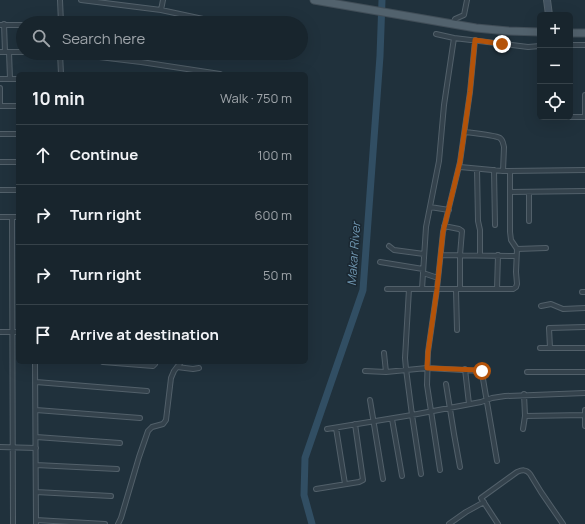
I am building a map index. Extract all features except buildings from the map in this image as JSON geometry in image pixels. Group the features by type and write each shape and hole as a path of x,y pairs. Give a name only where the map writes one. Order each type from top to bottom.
{"main road":[{"path":"314,0 452,24 494,30 537,32"},
{"path":"573,33 585,33"}],"street":[{"path":"60,0 60,16"},
{"path":"81,0 161,10 189,16"},
{"path":"161,10 163,0"},
{"path":"452,24 455,19 464,15 467,0"},
{"path":"547,0 549,12"},
{"path":"10,79 2,24 16,25"},
{"path":"436,34 454,38 528,47 537,46"},
{"path":"422,289 426,227 439,160 444,105 454,38"},
{"path":"440,470 427,385 427,368 444,226 460,167 475,40"},
{"path":"573,45 585,45"},
{"path":"0,52 16,52"},
{"path":"60,60 61,72"},
{"path":"123,60 208,72"},
{"path":"0,79 16,79"},
{"path":"0,88 0,106 16,106"},
{"path":"573,117 585,116 585,95"},
{"path":"465,132 491,136 501,140 504,147 503,171"},
{"path":"0,134 16,134"},
{"path":"0,162 16,162"},
{"path":"460,167 503,171 585,170"},
{"path":"476,169 480,255"},
{"path":"494,170 495,225"},
{"path":"388,290 513,289 516,287 516,249 510,236 510,171"},
{"path":"0,190 16,190"},
{"path":"510,192 585,191"},
{"path":"529,192 529,221"},
{"path":"430,207 449,210"},
{"path":"0,217 16,217"},
{"path":"12,217 13,524"},
{"path":"444,226 462,231 456,330"},
{"path":"389,246 394,250 424,254"},
{"path":"516,249 546,248"},
{"path":"441,254 516,256"},
{"path":"497,289 498,255"},
{"path":"380,262 423,271 438,278"},
{"path":"409,290 405,358 421,474"},
{"path":"541,306 551,304 563,309 585,308"},
{"path":"550,348 550,328 585,327"},
{"path":"0,332 16,332"},
{"path":"540,348 585,348"},
{"path":"384,353 386,372"},
{"path":"35,364 36,522 104,524"},
{"path":"128,364 153,366 155,364"},
{"path":"118,524 148,431 152,427 163,424 166,420 171,378 179,364"},
{"path":"177,367 193,369 199,368"},
{"path":"365,371 386,372 427,368 482,371 497,460"},
{"path":"465,370 469,404"},
{"path":"527,372 585,372"},
{"path":"36,382 147,391"},
{"path":"446,384 460,467"},
{"path":"327,429 431,412 502,396 524,394 585,393"},
{"path":"523,429 525,416 524,394"},
{"path":"370,400 383,479"},
{"path":"36,410 140,418"},
{"path":"585,410 585,426"},
{"path":"525,416 585,415"},
{"path":"392,419 402,476"},
{"path":"316,489 362,481 363,479 355,424"},
{"path":"336,428 345,484"},
{"path":"36,437 120,443"},
{"path":"0,447 36,448"},
{"path":"36,465 117,469"},
{"path":"498,524 481,498 521,470 526,470 530,474 563,524"},
{"path":"36,492 111,496"},
{"path":"449,524 484,502"}],"waterway":[{"name":"Makar River","path":"312,524 304,495 305,458 363,290 380,56 382,0"}],"route":[{"path":"482,371 427,368 443,232 460,162 470,92 475,40 502,44"}]}
